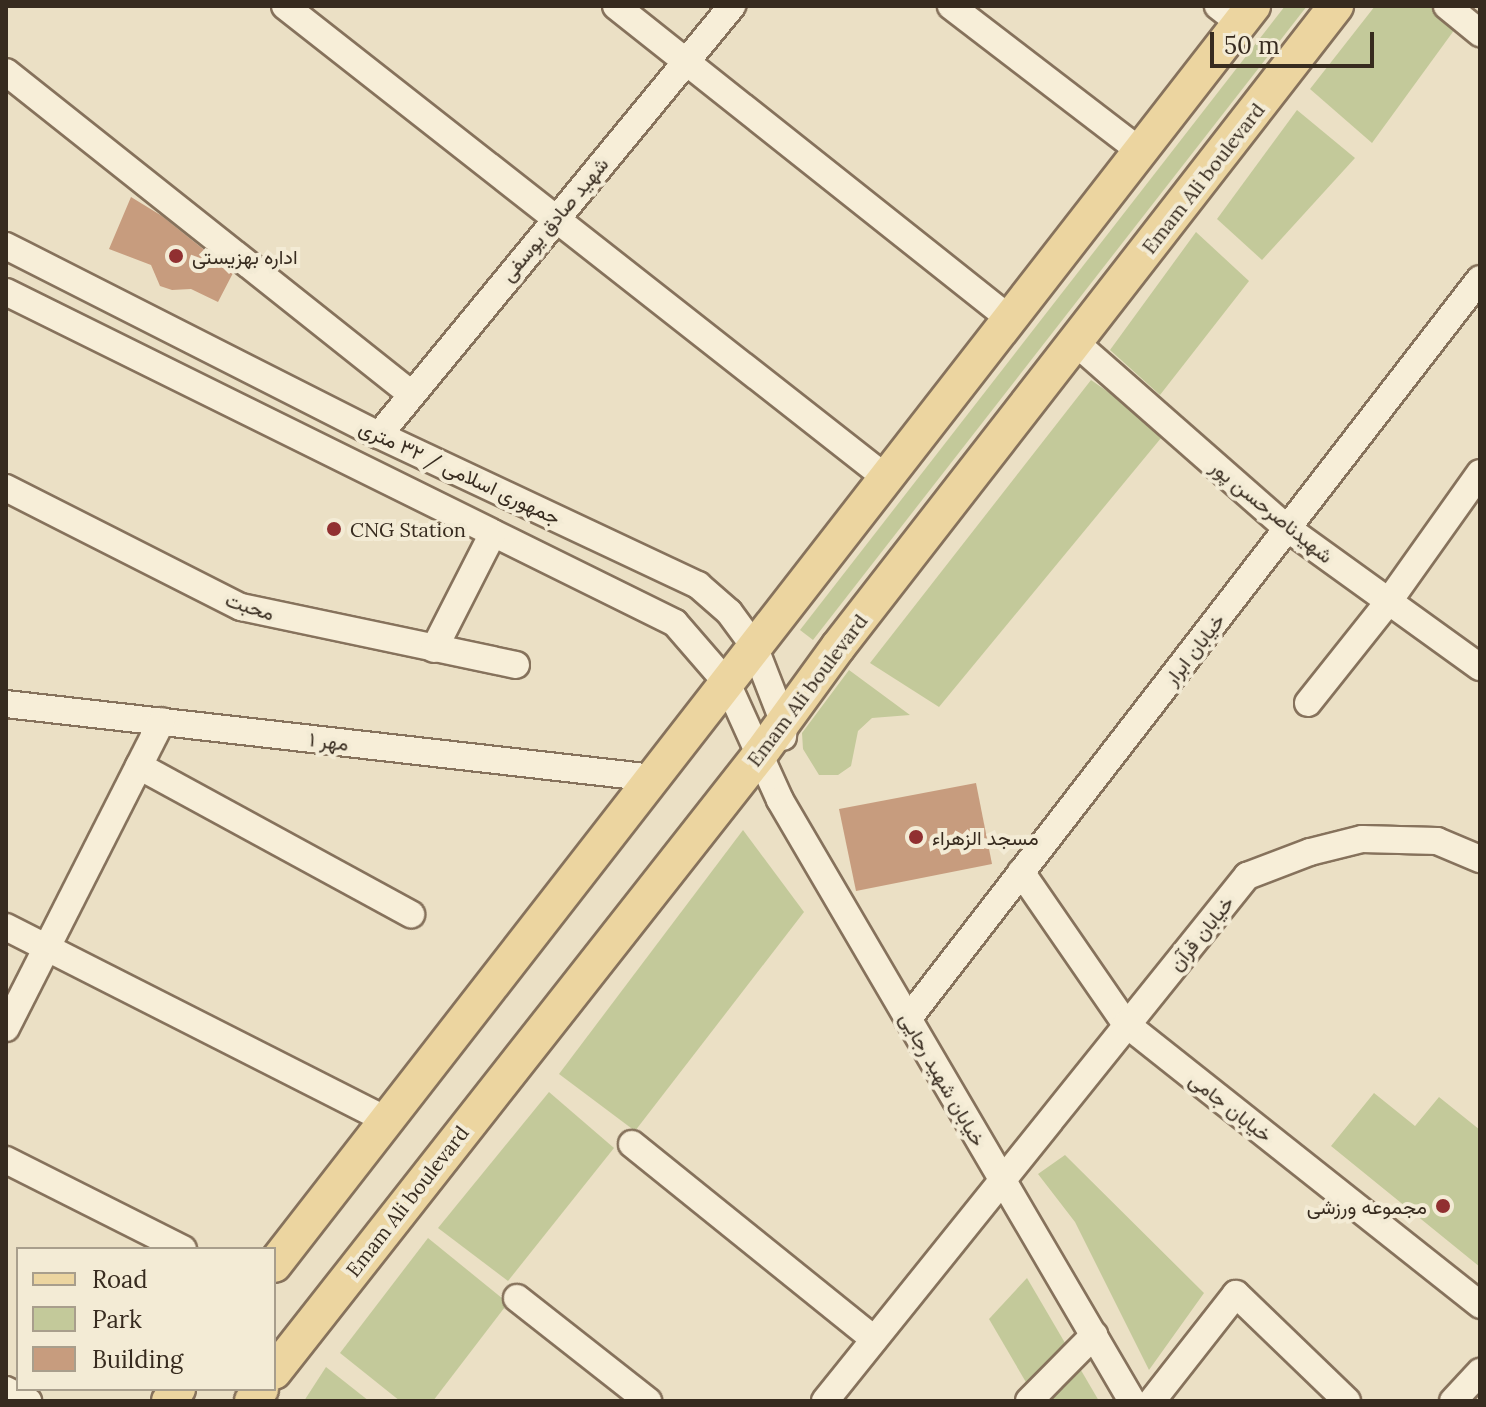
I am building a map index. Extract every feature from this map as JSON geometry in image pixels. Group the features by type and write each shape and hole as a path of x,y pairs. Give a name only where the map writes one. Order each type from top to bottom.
{"main road":[{"name":"Emam Ali boulevard","path":"276,1369 761,753 838,647 1336,6"},
{"path":"276,1262 1140,151 1237,12"}],"street":[{"path":"285,6 886,478"},
{"path":"616,6 1010,319"},
{"name":"شهید صادق یوسفی","path":"379,435 410,393 732,6"},
{"path":"951,6 1140,151"},
{"path":"1447,6 1480,33"},
{"path":"6,72 410,393"},
{"name":"جمهوری اسلامی / ۳۲ متری","path":"6,246 379,435 698,585 729,612 754,646 784,723 780,800"},
{"name":"خیابان ابرار","path":"908,1019 1480,279"},
{"name":"جمهوری اسلامی / ۳۲ متری","path":"6,292 675,623 727,683 761,753"},
{"name":"شهیدناصرحسن پور","path":"1075,342 1287,528 1480,667"},
{"path":"1308,703 1389,601 1480,473"},
{"name":"محبت","path":"6,488 241,607 516,665"},
{"path":"434,649 493,533"},
{"name":"مهر ۱","path":"6,704 653,778"},
{"path":"6,1028 162,721"},
{"name":"خیابان شهید رجایی","path":"761,753 780,800 1132,1401"},
{"path":"139,766 411,914"},
{"name":"خیابان قرآن","path":"825,1401 1247,876 1310,852 1362,839 1437,841 1480,859"},
{"name":"خیابان جامی","path":"1021,872 1126,1024 1480,1305"},
{"path":"6,927 387,1120"},
{"path":"632,1144 874,1339"},
{"path":"6,1160 179,1247"},
{"path":"1152,1401 1236,1294 1347,1401"},
{"path":"517,1298 648,1401"},
{"path":"1029,1401 1094,1335"},
{"path":"1453,1401 1480,1372"},
{"path":"6,1390 28,1401"}],"green space":[{"path":"1285,6 1307,6 813,640 800,630"},
{"path":"1375,6 1446,6 1463,18 1372,143 1310,89"},
{"path":"1297,110 1355,158 1262,260 1217,219"},
{"path":"1196,232 1249,281 1160,395 1110,350"},
{"path":"1091,380 1166,432 939,707 870,663"},
{"path":"849,670 910,715 872,718 858,731 851,766 838,775 819,775 803,749 802,733"},
{"path":"743,830 804,912 635,1131 559,1074"},
{"path":"549,1092 614,1148 508,1281 438,1228"},
{"name":"مجموعه ورزشی","path":"1374,1093 1415,1126 1439,1097 1480,1130 1480,1267 1331,1146"},
{"path":"1065,1155 1204,1293 1149,1370 1075,1222 1038,1174"},
{"path":"428,1238 508,1303 433,1401 400,1401 340,1353"},
{"path":"1027,1278 1099,1401 1037,1401 989,1319"},
{"path":"326,1367 369,1401 304,1401"}],"building":[{"name":"اداره بهزیستی","path":"131,197 162,216 233,273 218,302 191,289 172,290 160,286 151,265 109,249"},
{"name":"مسجد الزهراء","path":"976,783 992,864 856,891 839,809"}],"place":[{"name":"اداره بهزیستی","path":"176,256"},
{"name":"CNG Station","path":"334,529"},
{"name":"مسجد الزهراء","path":"916,837"},
{"name":"مجموعه ورزشی","path":"1443,1206"}]}
